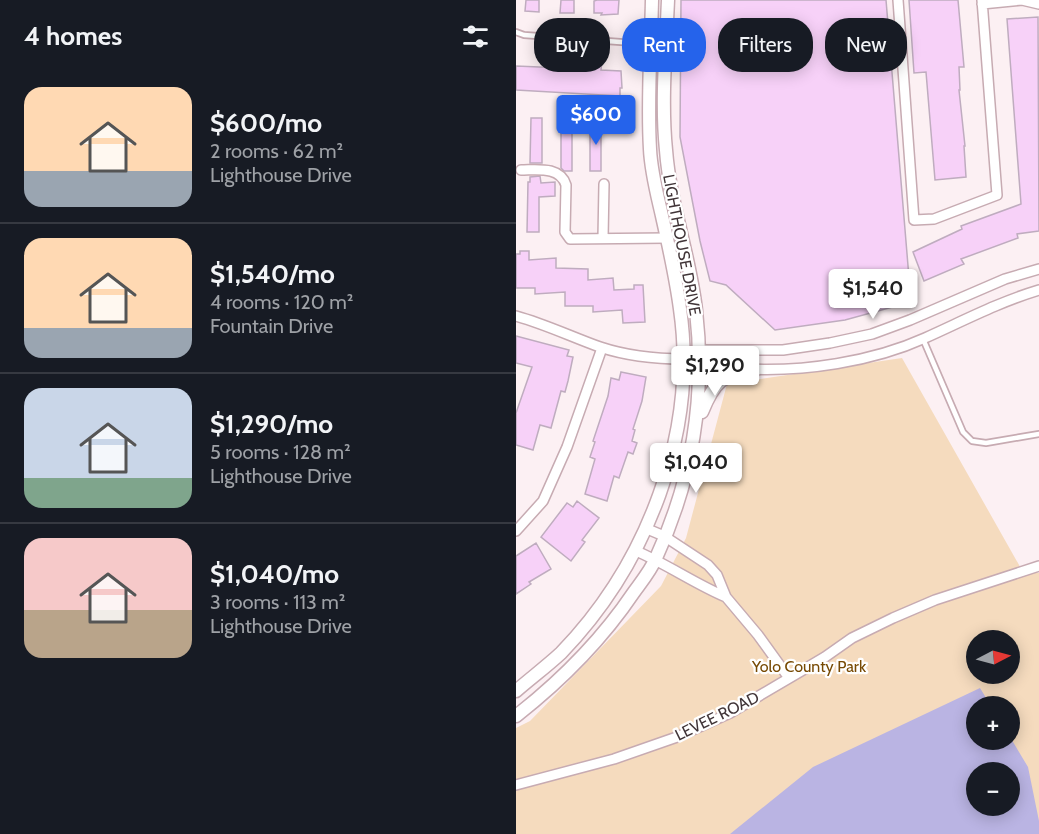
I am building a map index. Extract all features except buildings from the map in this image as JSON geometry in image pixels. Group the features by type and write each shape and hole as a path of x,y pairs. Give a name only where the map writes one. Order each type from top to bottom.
{"street":[{"name":"LIGHTHOUSE DRIVE","path":"652,0 652,18"},
{"name":"LIGHTHOUSE DRIVE","path":"516,716 569,672 594,645 621,612 656,559 683,487 693,446 700,398 699,350 696,309 670,186 666,149 668,0"},
{"path":"898,0 914,220 934,219 997,195 982,2 1022,0 1039,4"},
{"name":"LIGHTHOUSE DRIVE","path":"516,691 560,654 606,598 636,551 669,467 683,391 684,359 680,311 667,238 655,189 650,150 651,72"},
{"path":"521,170 553,171 564,178 566,185 565,232 570,239 667,238"},
{"path":"603,238 604,184"},
{"path":"516,316 540,322 602,348 660,359 684,359 699,350 783,350 872,334 1005,279 1039,269"},
{"path":"684,359 699,368 755,370 798,369 835,364 877,354 923,339 1011,298 1039,290"},
{"path":"516,531 543,501 567,447 602,348"},
{"path":"697,424 710,392 720,381 734,373 755,370"},
{"path":"645,528 664,536 708,565 717,575 726,597 758,635 789,678"},
{"path":"636,551 656,559 707,589 726,597"},
{"name":"LEVEE ROAD","path":"516,785 614,759 677,737 730,713 825,657 852,638 893,618 935,600 1039,566"}],"lane":[{"path":"516,32 524,35 622,42"},
{"path":"923,339 963,432 972,441 986,443 1039,434"}],"green space":[{"name":"Yolo County Park","path":"902,358 1023,572 1039,573 1039,834 516,834 516,728 530,721 661,586 686,538 727,384"}],"shaded area":[{"path":"980,688 985,696 966,696 966,750 1018,750 1028,767 1039,821 1039,834 730,834 813,767"}]}
